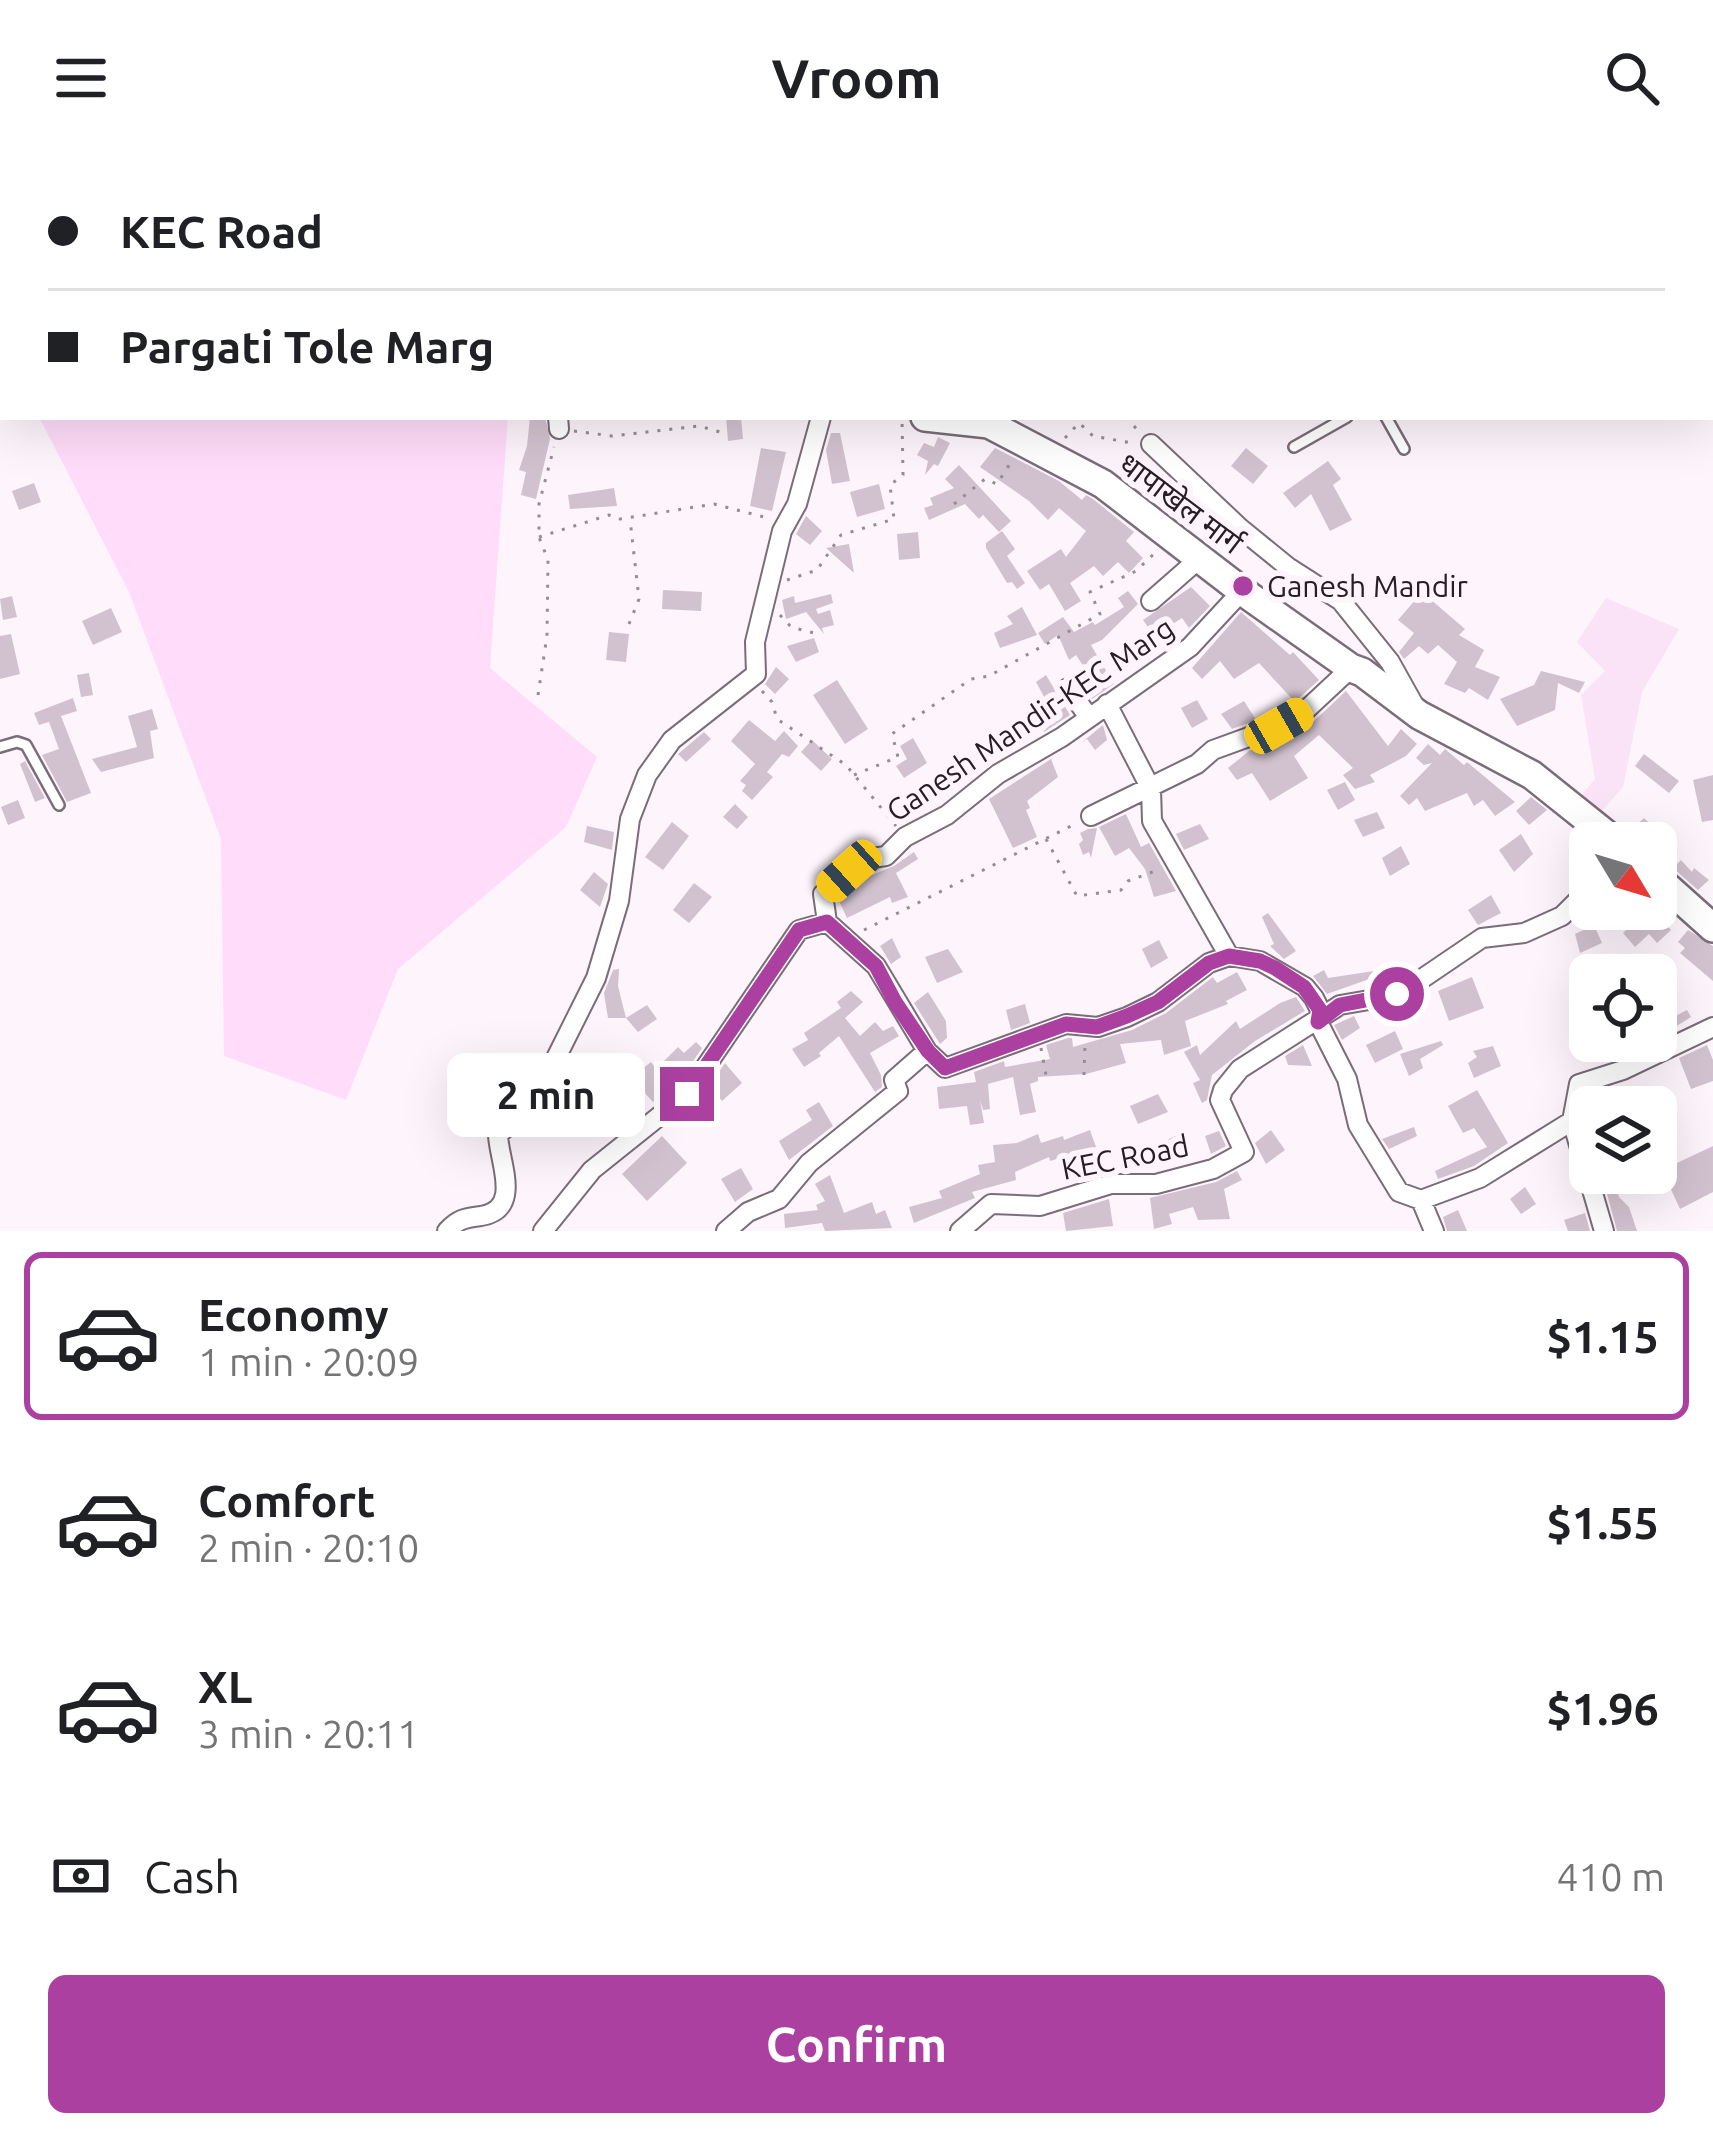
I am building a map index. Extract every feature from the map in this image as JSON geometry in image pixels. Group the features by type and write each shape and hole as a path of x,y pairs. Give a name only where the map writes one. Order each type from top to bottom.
{"main road":[{"name":"धापाखेल मार्ग","path":"952,420 989,424 1103,484 1351,668 1362,671 1419,715 1532,775 1588,822"},
{"path":"1677,896 1713,928"}],"street":[{"path":"447,1231 462,1218 497,1212 504,1204 505,1156 498,1136 535,1100 596,978 619,901 630,819 646,775 671,740 756,674 755,642 820,420"},
{"path":"1151,444 1288,568 1341,601 1390,662 1419,715"},
{"path":"1151,601 1200,558"},
{"name":"Ganesh Mandir-KEC Marg","path":"827,922 824,894 865,859 886,856 904,837 947,814 998,774 1062,737 1190,647 1242,591"},
{"path":"1090,817 1151,788 1213,750 1279,726 1307,709 1351,668"},
{"path":"1068,688 1088,716"},
{"path":"1107,704 1151,788 1152,821 1229,956"},
{"name":"KEC Road","path":"960,1231 991,1204 1040,1206 1111,1184 1156,1184 1213,1169 1244,1152 1222,1110 1223,1090 1256,1057 1340,1005 1397,994 1481,938 1524,933 1569,909"},
{"path":"543,1231 592,1170 687,1094 799,930 827,922 876,966 928,1051 945,1068 1066,1024 1097,1027 1158,1002 1209,963 1229,956 1260,961 1304,987 1320,1010 1318,1022 1347,1079 1358,1125 1399,1192 1421,1200 1480,1178 1569,1122"},
{"path":"1579,1086 1713,1028"},
{"path":"726,1231 748,1212 779,1199 809,1162 898,1091 894,1080 928,1051"},
{"path":"1593,1194 1604,1231"},
{"path":"1421,1200 1435,1231"}],"lane":[{"path":"1294,447 1342,420"},
{"path":"1388,420 1404,448"},
{"path":"0,747 16,742 26,745 59,805"}],"path":[{"path":"770,586 817,570 842,535 894,519 890,485 903,476 902,420"},
{"path":"1076,420 1094,436 1151,444"},
{"path":"1129,420 1151,444"},
{"path":"538,695 547,636 548,560 539,537 539,504 559,423 613,436 699,425 720,432"},
{"path":"954,504 985,479 997,484 1025,443"},
{"path":"539,537 609,515 630,517 714,504 787,523"},
{"path":"629,623 639,599 630,517"},
{"path":"854,775 898,757 892,734 971,679 989,676 1100,614 1090,592 1136,571 1172,537"},
{"path":"778,613 791,627 814,633"},
{"path":"756,674 753,680 772,702 777,719 829,752 854,775 904,837"},
{"path":"846,939 1090,817"},
{"path":"1046,838 1078,896 1120,890 1128,881 1177,864"},
{"path":"1084,1075 1085,1026"},
{"path":"1039,1035 1047,1082"}],"shaded area":[{"path":"41,420 508,420 490,668 597,757 566,827 398,969 346,1100 224,1056 221,839 129,592"},
{"path":"1606,598 1679,629 1642,692 1623,787 1594,820 1576,801 1595,779 1581,695 1605,671 1577,642"}],"building":[{"path":"530,420 546,420 550,439 536,499 521,495 526,472 519,470"},
{"path":"726,420 741,420 743,439 728,441"},
{"path":"831,433 840,433 850,481 832,484 826,450"},
{"path":"938,437 950,443 938,466 934,464 925,475 928,461 917,455 924,443 934,447"},
{"path":"761,448 786,452 772,511 750,506"},
{"path":"995,448 1059,481 1082,500 1086,495 1093,499 1134,532 1126,541 1143,558 1129,573 1118,562 1103,576 1094,566 1070,583 1081,601 1065,611 1049,584 1040,590 1027,571 1061,549 1066,557 1086,531 1059,508 1048,520 980,467"},
{"path":"1246,448 1268,466 1253,484 1231,466"},
{"path":"1328,461 1341,479 1333,485 1352,520 1330,531 1311,494 1295,508 1283,493"},
{"path":"959,465 1011,521 999,532 965,504 929,520 924,508 933,505 930,498 954,488 945,479"},
{"path":"34,483 41,502 19,510 12,491"},
{"path":"879,484 885,509 857,517 850,492"},
{"path":"614,488 617,506 570,509 568,495"},
{"path":"806,516 822,531 810,545 796,534"},
{"path":"1002,531 1015,549 1007,556 1025,583 1017,589 1007,583 986,548"},
{"path":"918,532 920,558 899,560 897,534"},
{"path":"849,544 854,573 826,548"},
{"path":"1191,587 1210,606 1189,628 1182,618 1154,636 1143,620"},
{"path":"663,590 702,592 701,611 662,609"},
{"path":"1128,591 1138,604 1091,645 1114,684 1092,699 1082,684 1092,679 1076,655 1069,660 1058,635 1045,644 1038,633 1063,617 1074,632 1095,625 1124,607 1118,598"},
{"path":"1422,592 1465,629 1459,635 1484,650 1475,667 1500,677 1488,700 1469,688 1465,693 1444,684 1457,662 1438,645 1428,654 1419,646 1404,659 1399,652 1414,633 1398,620"},
{"path":"831,594 833,603 816,609 818,614 830,610 834,625 822,628 824,634 806,612 786,619 782,600 794,596 795,603"},
{"path":"12,596 17,617 3,620 0,599"},
{"path":"1022,607 1037,635 1000,648 994,633 1013,624 1007,616"},
{"path":"111,608 122,632 93,645 82,621"},
{"path":"1241,612 1290,655 1293,652 1319,680 1299,698 1294,701 1259,663 1234,679 1220,661 1202,679 1192,668"},
{"path":"609,632 629,634 626,662 606,660"},
{"path":"11,634 20,674 0,679 0,636"},
{"path":"814,638 819,652 796,662 787,646"},
{"path":"776,667 789,679 775,694 765,684"},
{"path":"1541,671 1585,682 1579,693 1558,683 1555,710 1517,726 1500,699 1534,685"},
{"path":"89,673 93,695 81,697 77,675"},
{"path":"1046,675 1070,715 1044,732 1042,727 1019,740 1013,730 1054,715 1036,682"},
{"path":"837,680 868,729 845,744 813,695"},
{"path":"1346,691 1388,746 1401,729 1417,744 1406,756 1370,775 1375,782 1355,789 1343,775 1353,768 1319,735 1294,756 1308,778 1270,801 1252,773 1237,780 1228,768 1249,751 1286,738 1314,721"},
{"path":"73,698 77,711 61,716 91,793 67,802 42,755 59,749 49,722 39,725 34,713"},
{"path":"1197,700 1208,719 1192,728 1181,708"},
{"path":"1244,701 1256,720 1232,729 1221,714"},
{"path":"152,709 158,729 150,731 154,758 101,772 92,759 137,747 128,716"},
{"path":"749,720 775,741 784,731 798,746 789,757 782,754 767,772 773,777 752,800 742,791 746,785 740,781 755,764 731,741"},
{"path":"1103,725 1107,740 1095,750 1087,739 1081,743"},
{"path":"704,732 711,739 686,762 678,754"},
{"path":"913,738 927,763 904,778 896,766 907,759 900,746"},
{"path":"812,740 832,759 821,771 801,752"},
{"path":"1428,744 1440,755 1445,749 1464,765 1467,762 1515,802 1495,816 1483,800 1474,806 1467,793 1425,811 1417,798 1409,805 1400,796 1432,763 1424,765 1416,758"},
{"path":"987,745 995,757 978,769 970,758"},
{"path":"1644,754 1679,781 1669,793 1635,766"},
{"path":"1051,759 1058,777 1027,801 1037,837 1013,848 989,799"},
{"path":"25,761 45,798 35,802 20,764"},
{"path":"1713,775 1713,820 1702,822 1693,780"},
{"path":"1345,782 1355,800 1338,810 1327,790"},
{"path":"1531,797 1547,810 1529,825 1516,811"},
{"path":"18,800 25,818 8,825 1,807"},
{"path":"735,804 748,817 737,829 723,817"},
{"path":"1377,812 1385,828 1363,837 1354,820"},
{"path":"1126,814 1141,847 1149,843 1176,891 1154,897 1145,869 1129,848 1115,856 1099,827"},
{"path":"672,822 689,836 663,870 645,857"},
{"path":"1200,824 1209,839 1184,850 1176,834"},
{"path":"587,826 614,832 612,850 584,842"},
{"path":"1097,828 1091,858 1089,852 1083,855 1079,844 1083,840 1080,833"},
{"path":"1521,834 1533,854 1514,872 1499,850"},
{"path":"1401,846 1410,864 1390,876 1382,858"},
{"path":"914,852 918,859 896,873 908,897 892,903 890,897 847,918 838,899 860,880"},
{"path":"1681,860 1709,880 1698,890 1677,872"},
{"path":"594,872 608,884 600,907 580,890"},
{"path":"694,883 712,897 689,923 673,910"},
{"path":"1491,895 1501,913 1478,925 1468,910"},
{"path":"1268,913 1296,951 1284,959 1270,946 1274,944 1262,917"},
{"path":"1596,930 1602,943 1580,953 1575,934"},
{"path":"1671,930 1657,943 1649,934 1635,947 1623,933"},
{"path":"1688,930 1713,946 1713,981 1680,953 1685,948 1678,942"},
{"path":"892,938 901,957 891,964 880,946"},
{"path":"1159,940 1168,958 1151,968 1142,949"},
{"path":"948,949 963,972 937,983 925,957"},
{"path":"619,969 626,1018 608,1018 604,993 613,970"},
{"path":"1324,970 1328,978 1374,971 1375,977 1327,994 1313,976"},
{"path":"1237,972 1247,990 1226,1001 1228,1004 1185,1021 1191,1046 1164,1055 1161,1040 1120,1044 1126,1063 1086,1074 1038,1077 1030,1084 1036,1112 1020,1115 1013,1077 988,1084 990,1109 983,1110 980,1100 984,1123 970,1125 967,1106 939,1109 937,1087 976,1082 974,1072 1004,1061 1005,1067 1050,1059 1046,1045 1068,1038 1073,1047 1132,1030 1166,1013 1213,977 1217,983"},
{"path":"1472,977 1484,1008 1449,1021 1438,991"},
{"path":"851,991 863,1002 845,1018 860,1036 875,1022 883,1031 893,1026 899,1036 870,1053 881,1075 882,1087 875,1092 839,1036 804,1067 792,1049 808,1040 804,1033 841,1008 837,1002"},
{"path":"928,992 946,1021 947,1038 940,1044 914,1003"},
{"path":"1296,997 1305,1011 1255,1041 1212,1075 1207,1100 1202,1103 1193,1083 1200,1080 1184,1052 1197,1045 1200,1055 1236,1021 1240,1029"},
{"path":"1025,1004 1030,1023 1011,1030 1006,1010"},
{"path":"647,1005 657,1019 638,1032 626,1018"},
{"path":"1687,1010 1691,1017 1677,1026 1677,1015"},
{"path":"1354,1016 1360,1028 1342,1040 1334,1025"},
{"path":"1395,1031 1403,1049 1375,1063 1366,1045"},
{"path":"1441,1041 1443,1045 1420,1059 1423,1068 1409,1076 1400,1054"},
{"path":"696,1042 702,1048 681,1079 653,1102 631,1078 651,1062 656,1069 678,1047 684,1053"},
{"path":"1303,1045 1312,1066 1288,1065 1285,1056"},
{"path":"1707,1045 1713,1081 1691,1089 1679,1058"},
{"path":"1493,1046 1501,1066 1474,1078 1468,1063 1477,1057 1473,1051"},
{"path":"725,1063 742,1083 722,1101 709,1086"},
{"path":"1477,1090 1508,1143 1474,1166 1438,1179 1435,1171 1487,1147 1474,1128 1463,1133 1448,1106"},
{"path":"1158,1094 1168,1112 1138,1124 1130,1106"},
{"path":"819,1102 833,1126 789,1160 779,1141 812,1120 806,1110"},
{"path":"1414,1127 1417,1136 1389,1149 1382,1139"},
{"path":"1090,1130 1096,1147 1050,1161 1049,1157 1015,1172 1016,1180 972,1192 975,1198 914,1223 909,1207 942,1198 939,1191 980,1174 978,1165 995,1162 993,1145 1017,1143 1038,1134 1041,1143 1063,1136 1064,1140"},
{"path":"1271,1130 1285,1150 1266,1164 1255,1143"},
{"path":"1219,1131 1226,1146 1211,1154 1205,1136"},
{"path":"1177,1135 1183,1153 1166,1160 1160,1144"},
{"path":"662,1136 687,1163 647,1201 622,1174"},
{"path":"1713,1146 1713,1192 1680,1209 1673,1194 1677,1194 1677,1163"},
{"path":"741,1168 753,1189 735,1202 721,1179"},
{"path":"1237,1171 1242,1180 1224,1189 1230,1219 1198,1220 1193,1207 1169,1214 1172,1224 1154,1229 1150,1198 1216,1182"},
{"path":"830,1175 844,1213 872,1202 876,1214 885,1210 892,1228 825,1231 822,1223 785,1228 784,1214 818,1210 816,1205 825,1201 815,1184"},
{"path":"1525,1187 1536,1204 1521,1214 1510,1199"},
{"path":"1607,1194 1618,1194 1629,1207 1637,1231 1617,1231"},
{"path":"1109,1199 1113,1226 1066,1231 1063,1213"},
{"path":"1458,1210 1467,1231 1447,1231 1443,1217"},
{"path":"1585,1213 1590,1231 1568,1231 1564,1220"}],"place":[{"name":"Ganesh Mandir","path":"1243,586"}],"route":[{"path":"687,1094 799,930 827,922 876,966 928,1051 945,1068 1066,1024 1097,1027 1127,1016 1158,1002 1209,963 1229,956 1260,961 1304,987 1320,1010 1318,1022 1340,1005 1397,994"}]}
